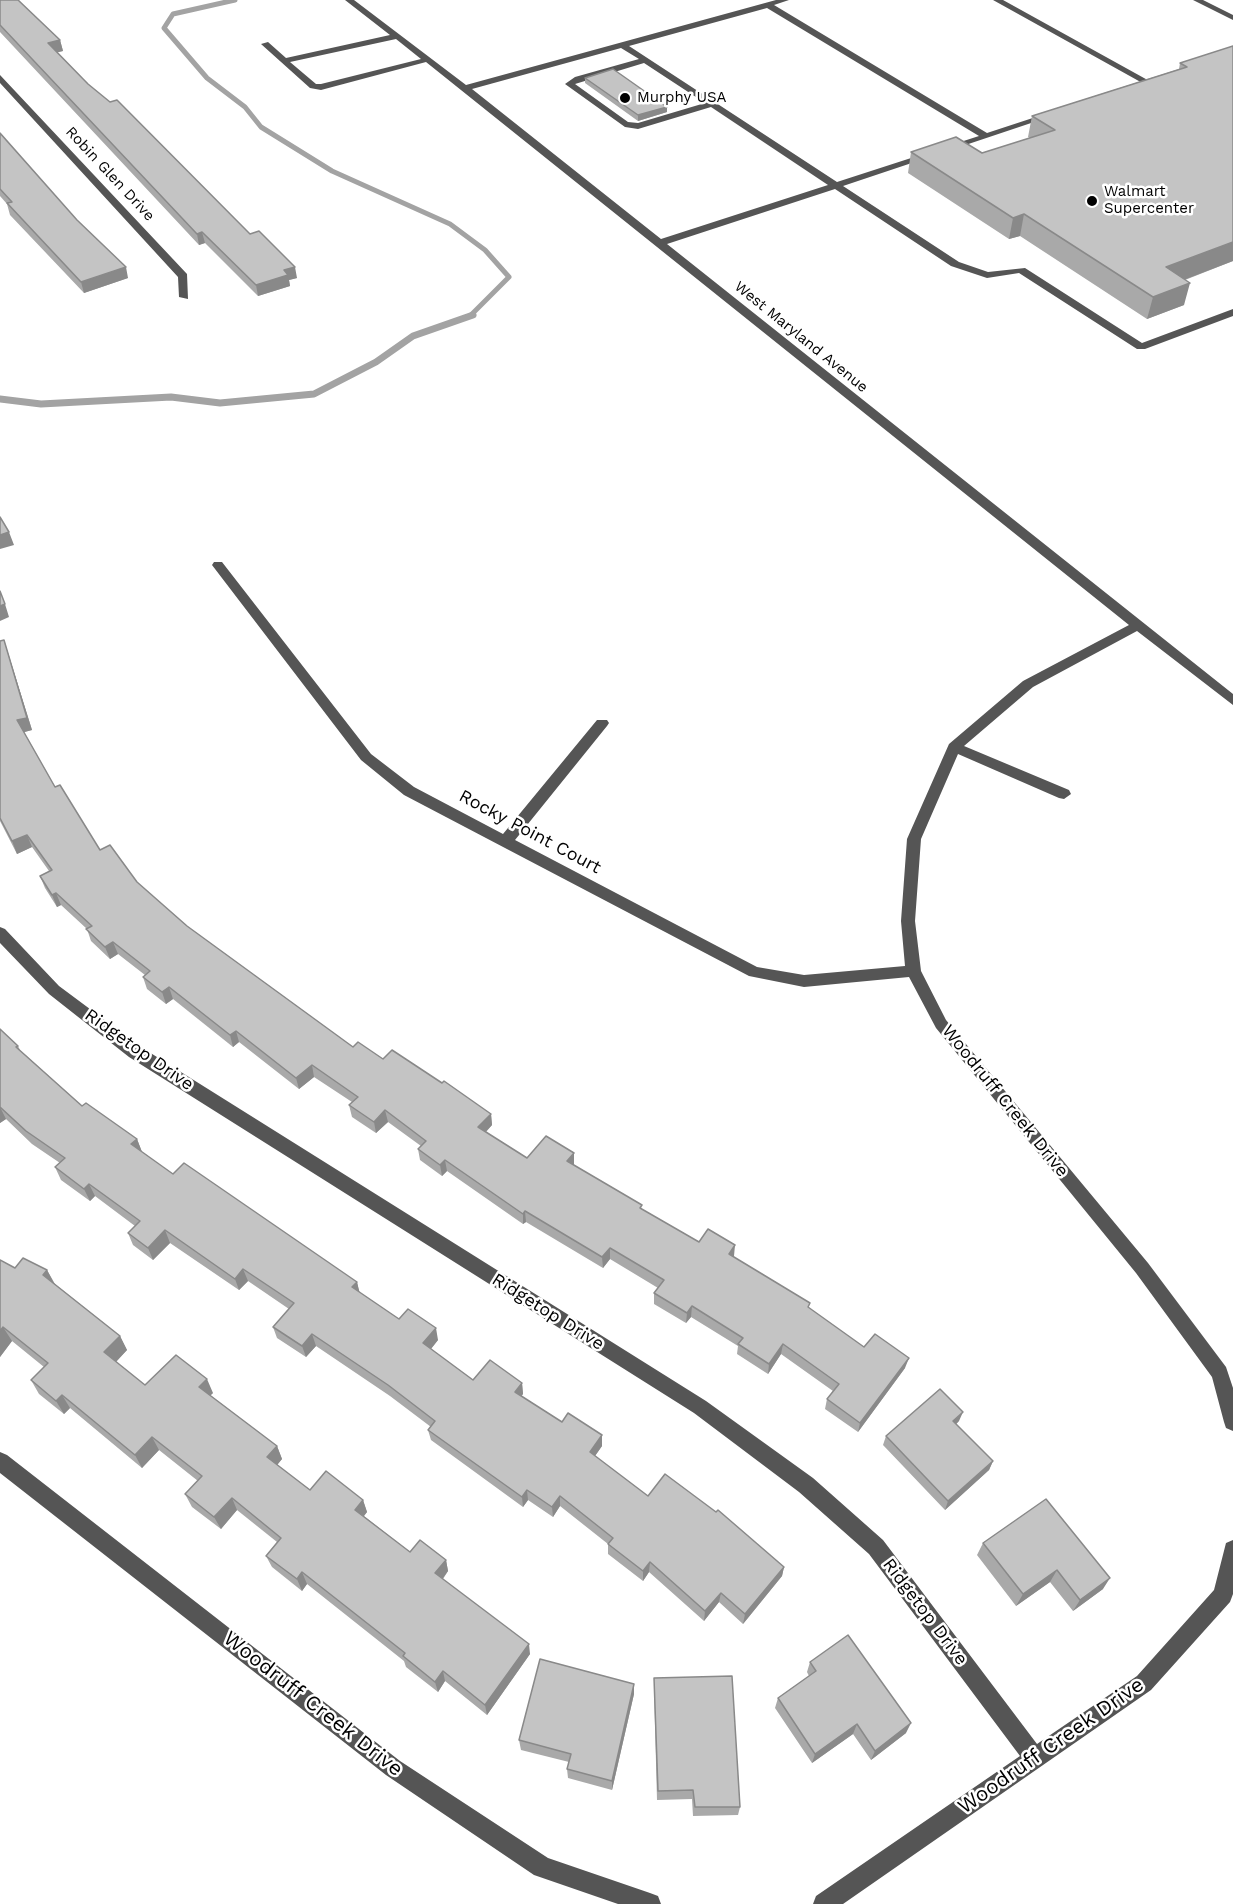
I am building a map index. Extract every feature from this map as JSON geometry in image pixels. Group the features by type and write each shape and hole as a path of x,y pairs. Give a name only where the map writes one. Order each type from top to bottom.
{"street":[{"name":"West Maryland Avenue","path":"349,0 394,37 465,88 1233,701"},
{"path":"465,88 785,0"},
{"path":"997,0 1149,83"},
{"path":"1197,0 1233,18"},
{"path":"768,5 986,136"},
{"path":"284,61 344,45 394,37"},
{"path":"265,44 313,86 321,87 425,60"},
{"path":"621,44 955,264 987,275 1021,270 1141,347 1233,312"},
{"path":"646,60 578,79 569,84 625,124 638,126 712,104"},
{"name":"Robin Glen Drive","path":"0,78 183,276 184,297"},
{"path":"1138,87 1160,80"},
{"path":"660,243 1062,111"},
{"name":"Rocky Point Court","path":"218,565 366,757 409,791 754,972 804,981 914,971"},
{"name":"Woodruff Creek Drive","path":"1137,626 1028,684 954,747 914,839 908,921 914,971 941,1024 1142,1268 1220,1373 1233,1422"},
{"path":"505,842 602,723"},
{"path":"954,747 1064,794"},
{"name":"Ridgetop Drive","path":"0,933 54,990 135,1052 700,1407 806,1485 876,1547 1035,1758"},
{"name":"Woodruff Creek Drive","path":"0,1461 403,1774 542,1867 650,1904"},
{"name":"Woodruff Creek Drive","path":"824,1904 1144,1683 1223,1595 1233,1550"}],"building":[{"path":"0,0 18,0 60,40 48,43 88,84 110,102 117,100 250,234 259,231 295,267 284,270 288,275 256,285 202,232 197,234 0,25"},
{"name":"Walmart Supercenter","path":"1233,46 1233,242 1166,267 1190,283 1153,297 1024,214 1013,218 911,152 956,137 982,153 1055,130 1032,116 1187,67 1180,63"},
{"name":"Murphy USA","path":"613,69 667,107 638,115 585,78"},
{"path":"0,133 77,220 126,267 81,282 7,203 12,202 0,189"},
{"path":"0,517 9,532 0,535"},
{"path":"0,591 5,604 0,606"},
{"path":"4,640 27,718 17,720 55,787 60,785 100,850 110,845 137,882 187,926 353,1047 358,1042 383,1059 392,1050 442,1083 444,1081 491,1114 478,1127 527,1158 546,1136 574,1153 567,1161 642,1205 640,1208 699,1242 708,1229 735,1245 729,1254 810,1303 808,1307 864,1347 875,1334 909,1358 860,1423 827,1399 839,1384 783,1344 769,1364 738,1344 743,1338 692,1306 687,1313 654,1293 664,1280 610,1248 602,1257 525,1211 523,1214 445,1160 440,1165 418,1149 426,1141 385,1110 374,1122 349,1105 358,1097 312,1065 296,1078 236,1031 230,1035 169,987 162,992 143,977 150,971 113,942 105,947 86,929 92,926 56,893 52,895 40,876 52,870 27,835 12,841 0,818 0,641"},
{"path":"0,1029 18,1046 16,1047 82,1106 86,1103 137,1139 131,1144 173,1174 184,1163 357,1282 352,1287 399,1319 408,1309 436,1328 423,1343 473,1380 490,1360 522,1383 515,1392 562,1422 568,1413 602,1435 590,1452 648,1496 665,1474 716,1512 718,1510 784,1567 745,1614 721,1593 705,1611 650,1562 643,1571 608,1544 613,1538 560,1496 552,1507 527,1490 522,1497 428,1430 435,1421 388,1385 312,1334 302,1346 273,1327 294,1303 243,1269 235,1279 165,1230 148,1248 128,1233 140,1221 89,1184 84,1189 55,1167 65,1158 26,1131 0,1107"},
{"path":"23,1258 47,1270 43,1275 120,1336 104,1352 145,1385 176,1355 207,1379 199,1387 277,1446 267,1457 310,1490 326,1471 363,1500 355,1510 410,1552 420,1540 446,1560 435,1573 529,1644 485,1705 443,1671 435,1682 403,1656 405,1653 302,1572 297,1579 266,1556 281,1538 232,1498 214,1517 185,1494 202,1476 152,1437 135,1455 62,1395 56,1401 31,1380 48,1363 3,1327 0,1331 0,1260 15,1268"},
{"path":"940,1389 963,1412 953,1421 993,1461 948,1501 886,1436"},
{"path":"1046,1499 1110,1578 1080,1600 1057,1570 1023,1594 983,1543"},
{"path":"848,1635 911,1723 875,1751 857,1724 815,1754 778,1698 816,1671 810,1662"},
{"path":"540,1659 634,1684 612,1781 567,1769 571,1754 519,1740"},
{"path":"732,1676 740,1807 695,1807 693,1790 658,1791 654,1678"}],"waterway":[{"path":"235,0 173,14 164,28 207,78 245,107 261,127 332,171 450,224 485,250 509,277 470,316"},
{"path":"0,399 41,404 171,397 220,403 314,394 376,362 413,336 473,315"}],"place":[{"name":"Murphy USA","path":"625,98"},
{"name":"Walmart Supercenter","path":"1092,201"}]}
